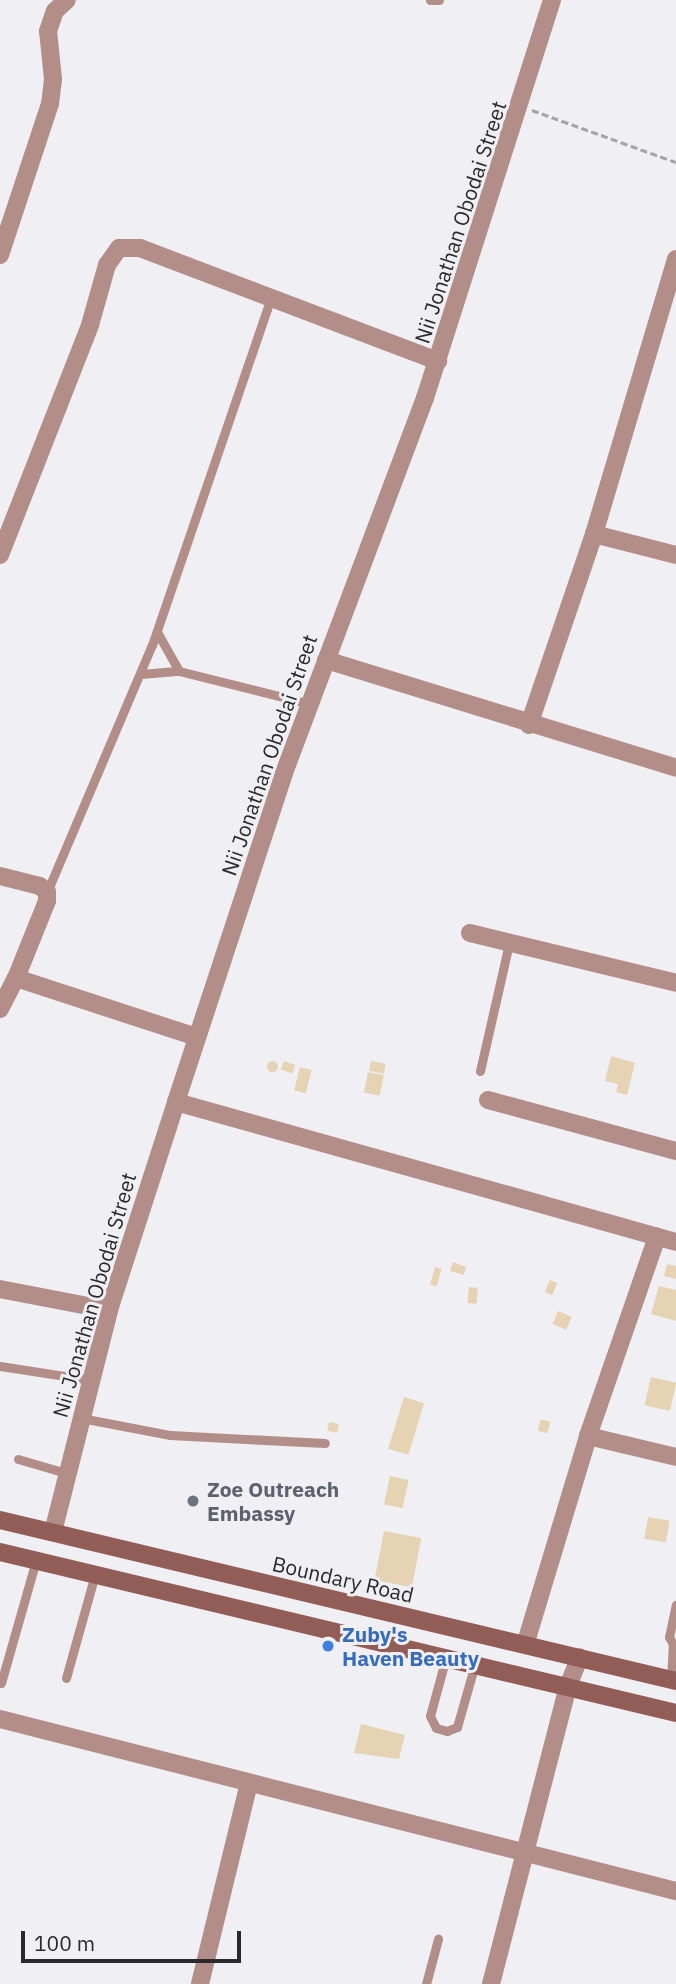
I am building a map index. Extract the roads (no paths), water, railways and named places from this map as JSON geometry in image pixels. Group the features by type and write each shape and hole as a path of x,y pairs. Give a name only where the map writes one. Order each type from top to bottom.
{"main road":[{"name":"Boundary Road","path":"0,1520 334,1601 526,1642 674,1680"},
{"path":"0,1552 676,1713"}],"street":[{"path":"2,248 50,104 53,79 48,31 55,11 67,0"},
{"name":"Nii Jonathan Obodai Street","path":"53,1532 65,1473 109,1310 197,1037 310,704 438,361 522,106 552,0"},
{"path":"0,555 90,325 107,265 119,248 140,248 438,361"},
{"path":"528,725 594,534 676,259"},
{"path":"594,534 676,555"},
{"path":"326,660 528,725 676,768"},
{"path":"0,876 47,892 47,901 16,978 0,1009"},
{"path":"470,933 676,983"},
{"path":"16,978 197,1037"},
{"path":"488,1100 676,1151"},
{"path":"176,1102 676,1242"},
{"path":"526,1642 588,1436 657,1237"},
{"path":"0,1289 109,1310"},
{"path":"588,1436 676,1457"},
{"path":"491,1984 568,1686 580,1657"},
{"path":"0,1719 249,1783 524,1849 676,1891"},
{"path":"200,1984 249,1783"}],"lane":[{"path":"430,0 439,0"},
{"path":"47,892 157,632 271,298"},
{"path":"157,632 178,671"},
{"path":"141,674 178,671 310,704"},
{"path":"480,1071 509,943"},
{"path":"0,1366 90,1380"},
{"path":"81,1418 170,1435 325,1443"},
{"path":"18,1459 65,1473"},
{"path":"1,1683 36,1560"},
{"path":"66,1678 94,1574"},
{"path":"674,1680 673,1644 669,1637 676,1605"},
{"path":"446,1657 430,1716 436,1728 447,1731 457,1727 475,1664"},
{"path":"426,1984 438,1939"}],"place":[{"name":"Zoe Outreach Embassy","path":"193,1501"},
{"name":"Zuby's Haven Beauty","path":"328,1646"}]}
